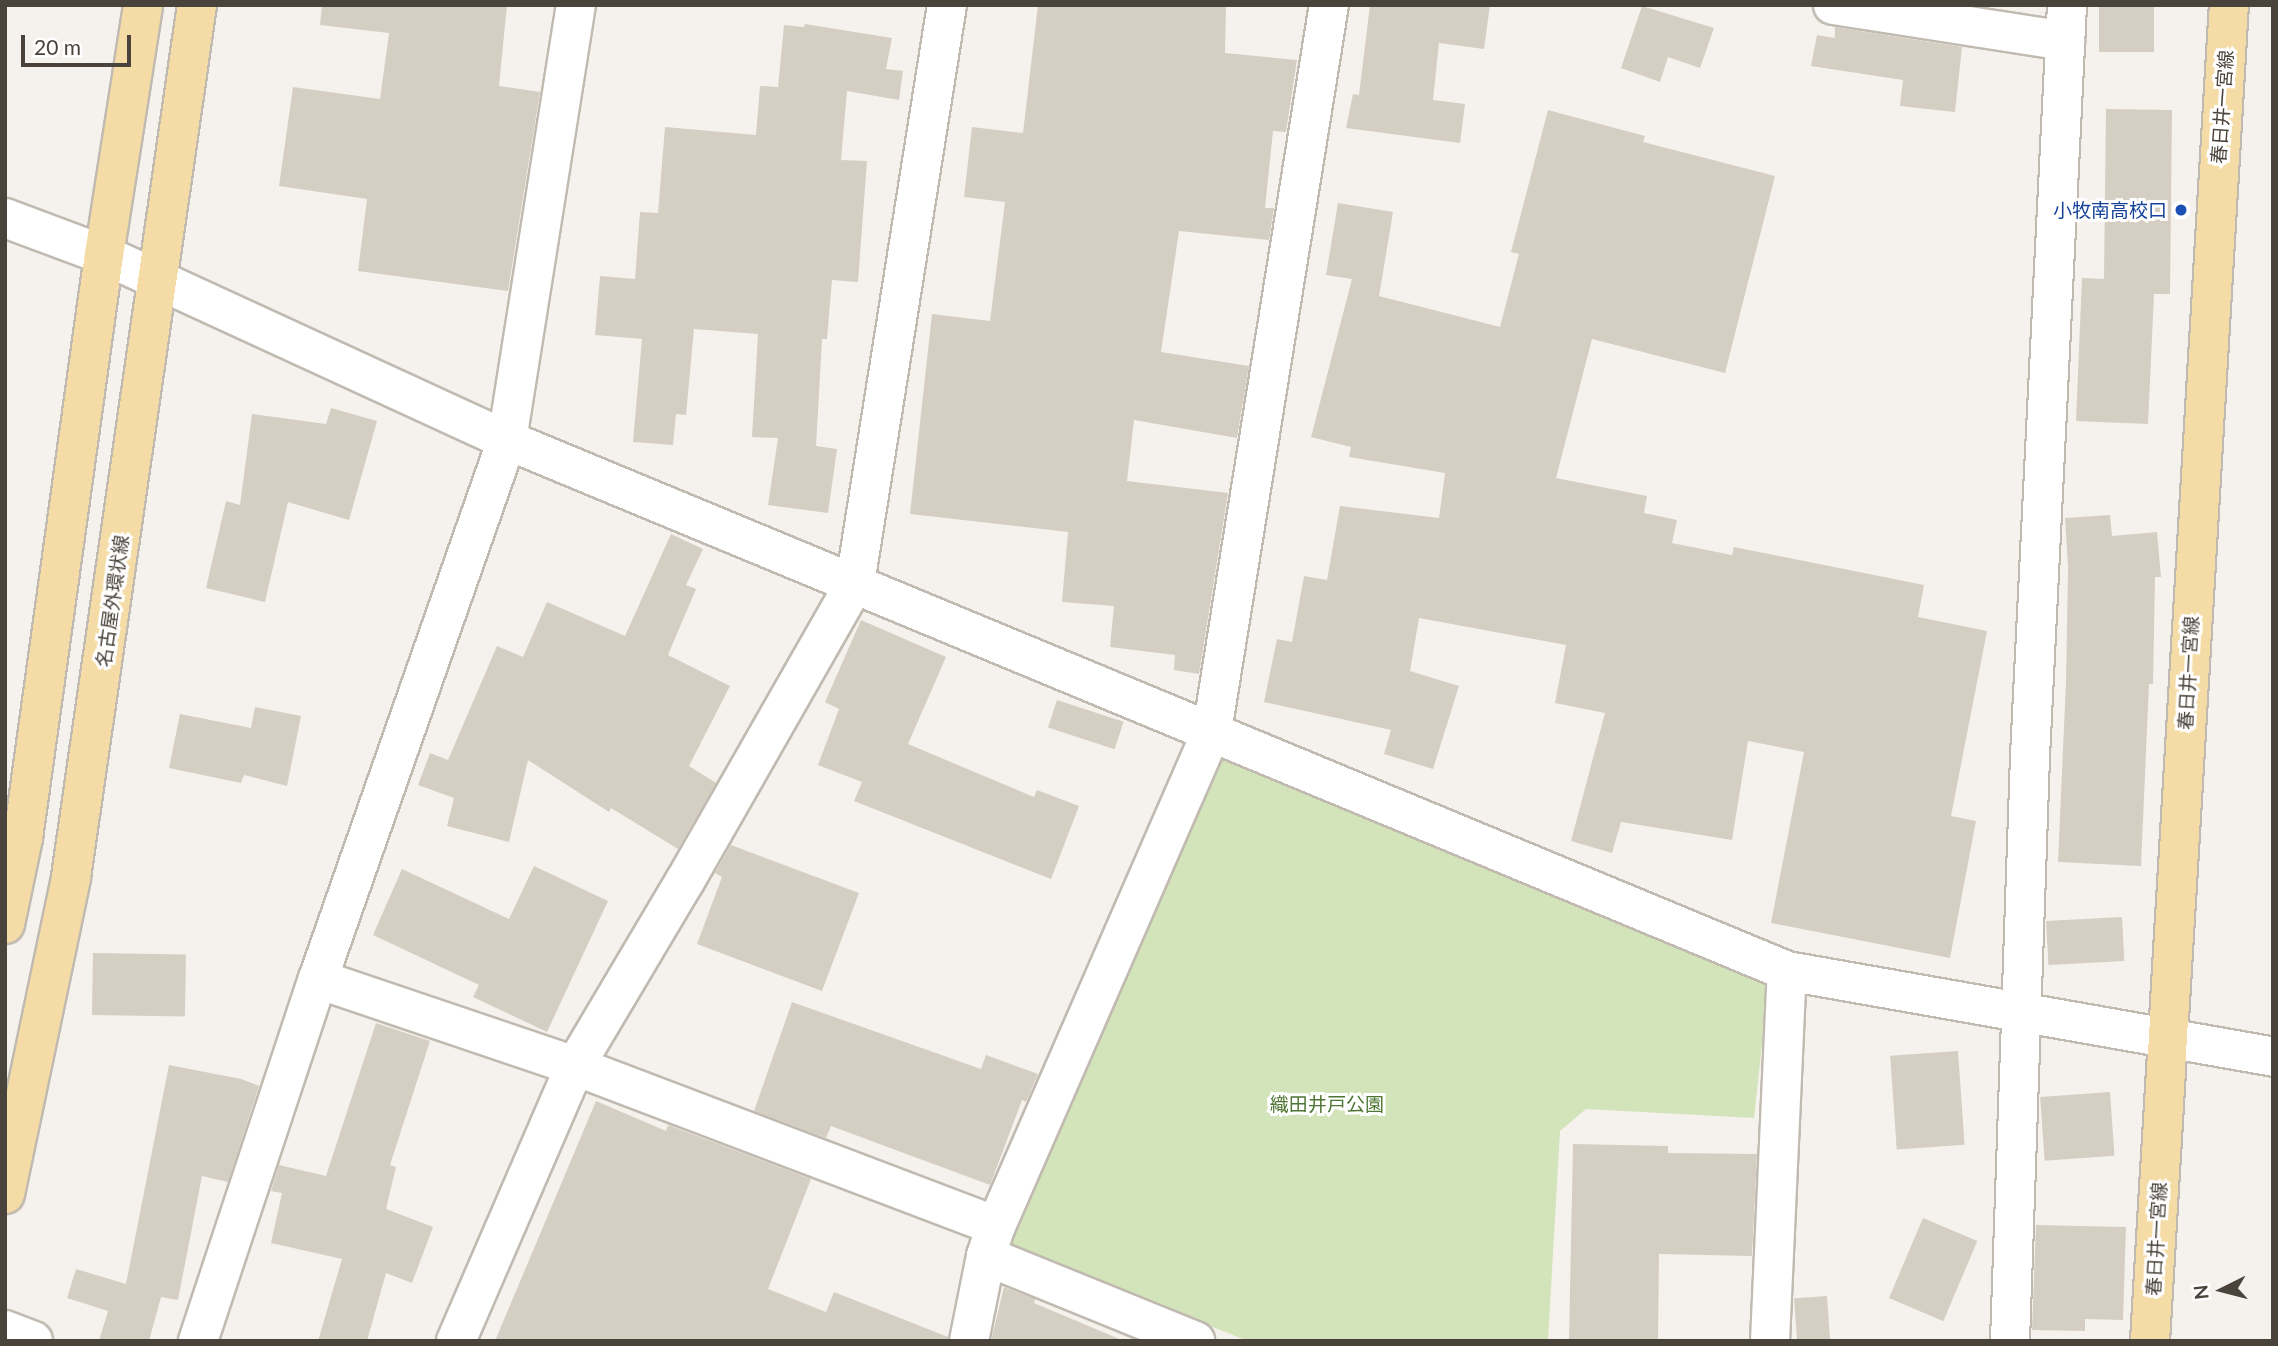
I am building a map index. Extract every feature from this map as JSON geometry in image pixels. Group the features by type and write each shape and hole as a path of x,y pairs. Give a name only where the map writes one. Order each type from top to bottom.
{"main road":[{"path":"5,924 23,838 104,255 143,5"},
{"name":"名古屋外環状線","path":"5,1194 71,877 197,5"},
{"name":"春日井一宮線","path":"2150,1341 2229,5"}],"street":[{"path":"198,1341 318,979 507,440 576,5"},
{"path":"456,1341 575,1066 685,881 855,583 947,5"},
{"path":"969,1341 991,1241 1212,731 1329,5"},
{"path":"1833,5 2066,23 2030,756 2011,1341"},
{"path":"5,218 104,255 507,440 1787,971 2023,1014 2167,1036 2273,1057"},
{"path":"1770,1341 1787,971"},
{"path":"318,979 575,1066 991,1241 1195,1341"},
{"path":"5,1330 33,1341"}],"green space":[{"name":"織田井戸公園","path":"1224,757 1769,980 1754,1118 1586,1109 1560,1131 1548,1341 1248,1341 1007,1245"}],"building":[{"path":"322,5 507,5 499,86 540,92 508,291 358,271 367,199 279,186 293,87 380,99 389,33 320,25"},
{"path":"1038,5 1226,5 1225,53 1297,60 1286,132 1273,131 1265,208 1274,208 1269,240 1179,231 1161,352 1249,366 1237,438 1134,420 1127,481 1228,493 1199,674 1174,670 1175,655 1110,647 1114,606 1062,602 1068,532 910,514 932,314 990,321 1005,202 964,197 972,127 1023,133"},
{"path":"1370,5 1490,5 1484,49 1439,43 1433,100 1465,104 1460,143 1346,128 1353,94 1359,95"},
{"path":"2099,5 2154,5 2154,52 2099,52"},
{"path":"1642,6 1714,28 1700,68 1668,57 1660,82 1621,68"},
{"path":"805,24 892,38 886,69 903,71 899,100 847,91 841,160 867,161 858,282 832,280 827,339 822,339 816,446 837,449 828,513 768,505 778,438 752,437 758,334 694,329 686,415 676,414 673,445 633,442 642,339 595,335 600,276 635,279 640,212 658,213 665,127 756,135 760,86 778,87 784,25 804,27"},
{"path":"1835,27 1962,47 1955,112 1900,106 1903,80 1811,66 1817,35 1835,38"},
{"path":"2106,109 2172,110 2170,294 2154,294 2148,424 2076,421 2082,278 2104,279"},
{"path":"1548,110 1645,136 1643,142 1775,176 1725,373 1592,339 1556,478 1647,496 1644,513 1677,520 1672,543 1732,555 1734,547 1924,585 1918,617 1987,631 1951,816 1976,821 1950,958 1771,923 1804,752 1748,741 1732,840 1621,822 1612,853 1571,841 1605,713 1555,703 1566,645 1419,618 1410,671 1459,686 1433,769 1384,754 1391,730 1264,702 1277,639 1292,642 1304,576 1327,580 1340,506 1439,518 1445,473 1349,457 1351,447 1311,437 1352,279 1326,275 1338,203 1393,212 1379,296 1500,327 1519,254 1511,252"},
{"path":"331,408 377,421 349,520 288,502 265,602 206,588 226,501 240,505 252,414 326,424"},
{"path":"2110,515 2112,536 2157,532 2161,577 2155,577 2153,684 2149,684 2141,866 2058,862 2066,682 2068,567 2065,518"},
{"path":"671,534 703,549 686,585 696,589 668,655 730,686 689,766 716,783 678,849 611,808 609,812 528,760 509,842 447,826 454,798 418,785 430,753 448,760 497,646 523,657 547,602 625,636"},
{"path":"861,620 946,657 908,744 1034,797 1037,790 1079,806 1051,879 854,801 862,782 818,765 839,709 825,702"},
{"path":"1057,700 1124,722 1115,749 1048,728"},
{"path":"255,707 301,716 287,786 244,775 241,783 169,768 180,714 251,728"},
{"path":"731,845 859,893 822,991 697,944 722,877 715,873"},
{"path":"534,866 608,901 547,1032 473,997 479,985 373,935 402,869 509,919"},
{"path":"2122,917 2124,961 2048,965 2046,921"},
{"path":"93,953 186,955 185,1017 92,1015"},
{"path":"792,1002 981,1069 986,1055 1038,1074 1026,1102 1022,1100 990,1185 831,1126 826,1138 754,1111"},
{"path":"376,1023 430,1041 390,1165 396,1167 386,1209 433,1227 412,1283 386,1273 367,1341 318,1341 342,1259 271,1243 282,1193 271,1191 279,1165 326,1176"},
{"path":"1958,1051 1965,1145 1897,1150 1890,1056"},
{"path":"169,1065 241,1079 259,1086 228,1182 202,1176 178,1300 161,1297 149,1341 99,1341 108,1311 67,1298 76,1269 126,1284"},
{"path":"2110,1092 2114,1156 2045,1161 2040,1097"},
{"path":"596,1101 666,1131 668,1125 811,1179 768,1289 826,1312 834,1292 948,1337 948,1341 495,1341"},
{"path":"1573,1144 1668,1146 1668,1153 1757,1154 1752,1256 1659,1254 1658,1341 1569,1341"},
{"path":"1923,1218 1977,1241 1943,1321 1889,1298"},
{"path":"2036,1225 2126,1227 2123,1320 2085,1319 2085,1331 2032,1330"},
{"path":"1004,1287 1035,1299 1034,1303 1124,1341 991,1341"},
{"path":"1827,1296 1830,1341 1797,1341 1794,1298"}],"place":[{"name":"小牧南高校口","path":"2181,210"}]}
